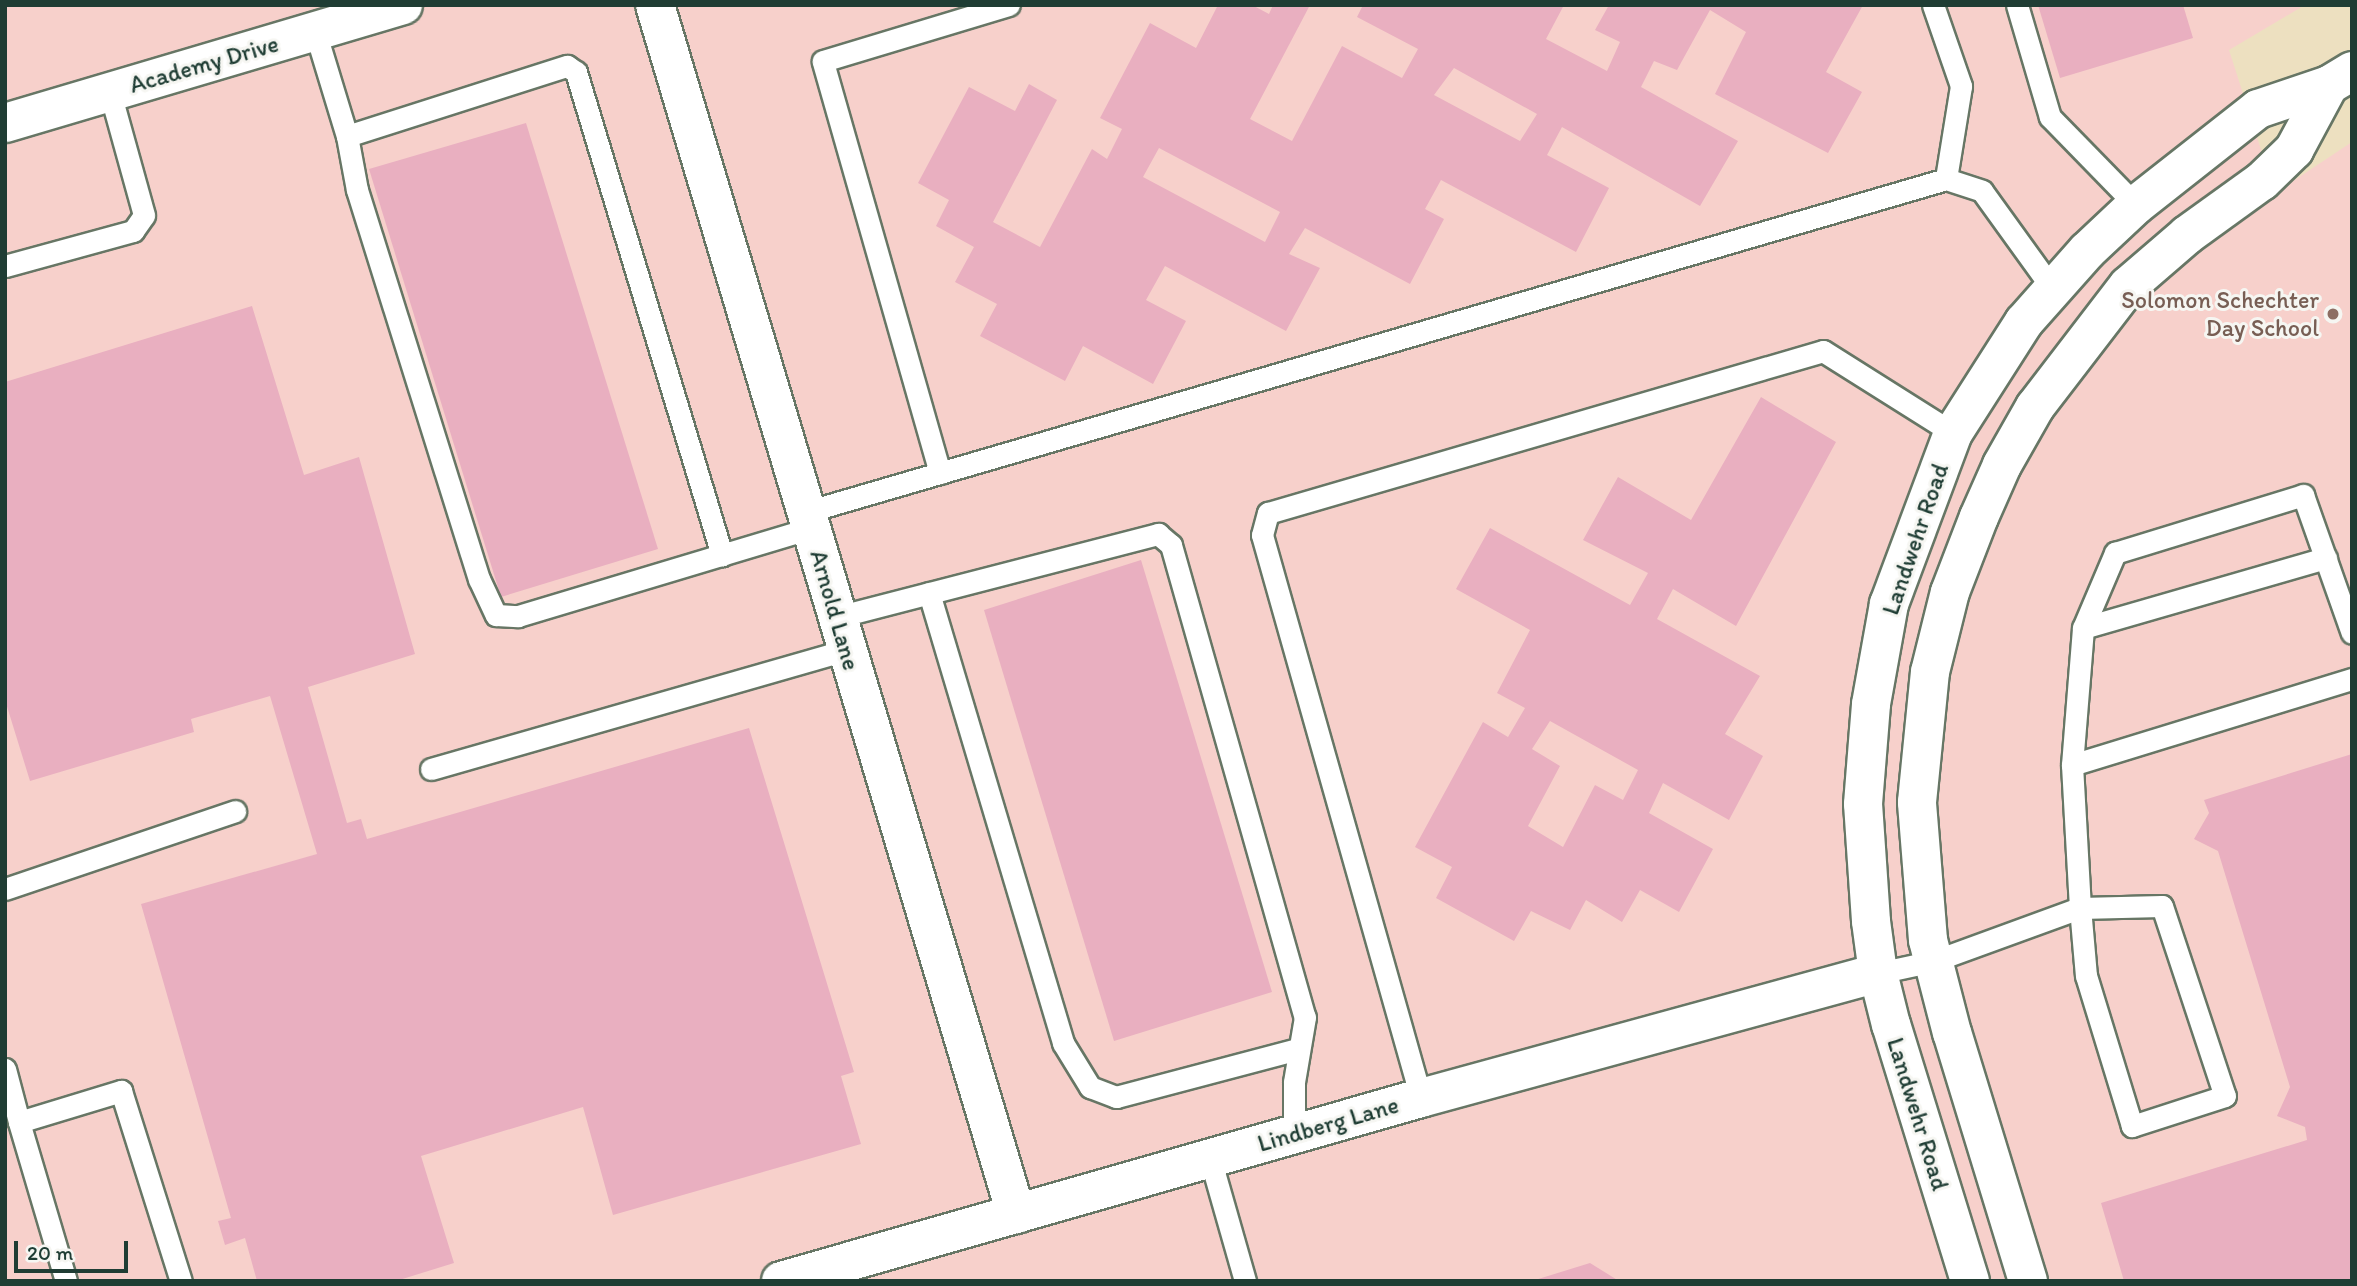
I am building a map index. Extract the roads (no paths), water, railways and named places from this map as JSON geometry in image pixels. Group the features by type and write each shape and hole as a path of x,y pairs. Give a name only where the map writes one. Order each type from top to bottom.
{"street":[{"name":"Academy Drive","path":"5,122 403,5"},
{"name":"Arnold Lane","path":"655,5 1016,1214"},
{"name":"Landwehr Road","path":"1970,1281 1878,973 1871,921 1863,804 1871,704 1889,604 1953,433 2024,322 2087,251 2136,205 2258,108 2340,78"},
{"name":"Landwehr Road","path":"2028,1281 1934,961 1921,876 1917,802 1930,672 1950,592 2002,465 2035,407 2128,286 2187,235 2262,181 2294,150 2340,78"},
{"name":"Lindberg Lane","path":"780,1281 1421,1098 1878,973"}],"lane":[{"path":"940,473 823,61 1009,5"},
{"path":"1933,5 1961,86 1946,179"},
{"path":"2017,5 2050,117 2136,205"},
{"path":"314,31 347,136 357,190 479,579 496,615 518,616 722,555 809,520 940,473 1946,179 1982,191 2054,291"},
{"path":"347,136 567,66 576,72 722,555"},
{"path":"5,266 133,231 144,215 110,92"},
{"path":"1421,1098 1262,535 1268,513 1823,351 1953,433"},
{"path":"1878,973 1934,961 2080,908 2162,906 2225,1096 2132,1126 2086,976 2080,908 2072,765 2083,628 2115,553 2303,495 2352,633"},
{"path":"431,769 842,633 929,593 1157,534 1171,545 1305,1017 1294,1082 1294,1134"},
{"path":"2083,628 2326,558"},
{"path":"929,593 1063,1043 1090,1087 1116,1097 1298,1049"},
{"path":"2072,765 2352,679"},
{"path":"5,889 235,811"},
{"path":"5,1069 66,1281"},
{"path":"19,1122 121,1091 181,1281"},
{"path":"1210,1158 1245,1281"}],"place":[{"name":"Solomon Schechter Day School","path":"2333,314"}]}
